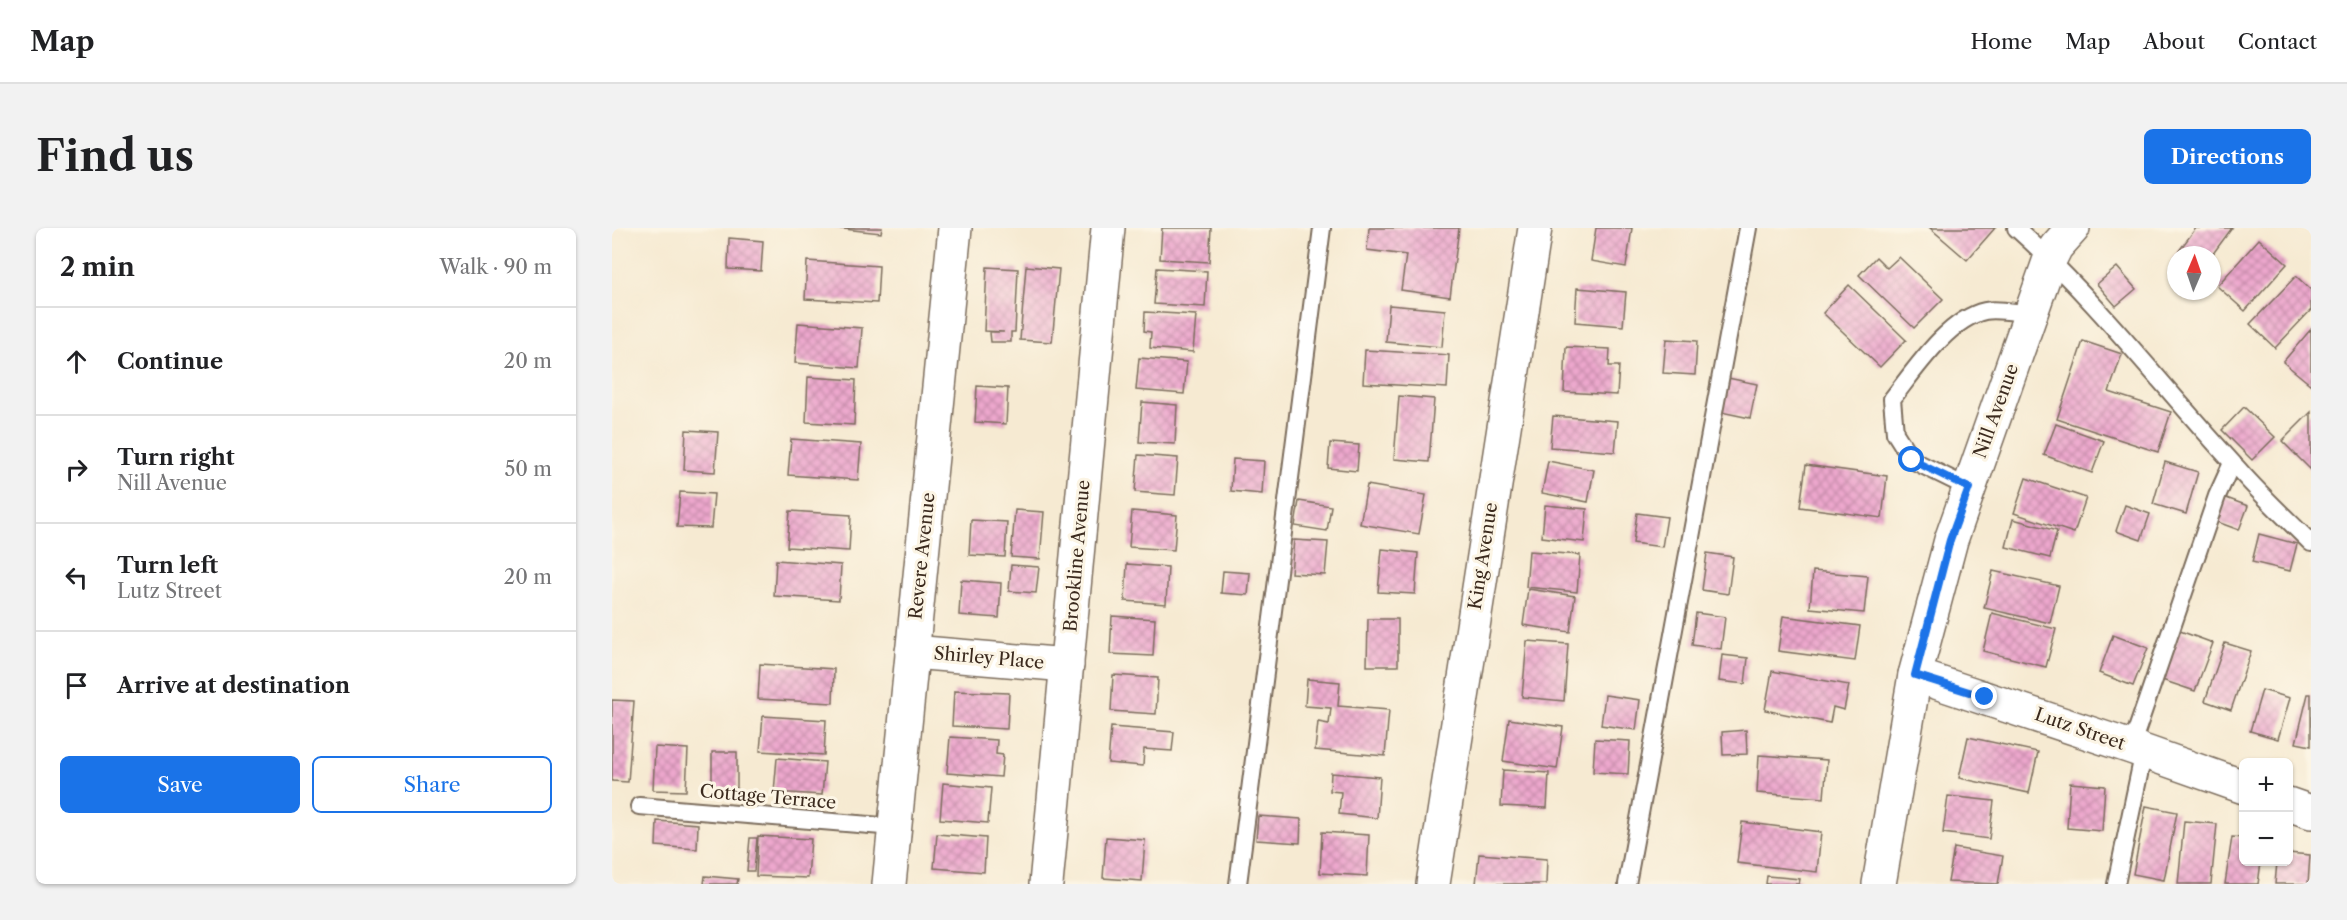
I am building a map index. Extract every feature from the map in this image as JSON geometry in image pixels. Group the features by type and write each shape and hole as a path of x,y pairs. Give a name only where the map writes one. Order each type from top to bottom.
{"street":[{"name":"Revere Avenue","path":"889,884 955,228"},
{"name":"Brookline Avenue","path":"1046,884 1108,228"},
{"name":"King Avenue","path":"1433,884 1535,228"},
{"name":"Nill Avenue","path":"1879,884 1915,675 1950,540 2050,259 2056,247 2073,228"},
{"name":"Shirley Place","path":"912,652 1067,665"},
{"name":"Lutz Street","path":"1915,675 2239,785"},
{"path":"2293,805 2311,812"}],"lane":[{"path":"1238,884 1322,228"},
{"path":"1627,884 1748,228"},
{"path":"2016,228 2050,259 2120,333 2232,463 2311,543"},
{"path":"1969,488 1912,460 1894,433 1892,399 1926,355 1963,320 1986,310 2031,314"},
{"path":"2116,884 2138,749 2217,496 2232,463"},
{"name":"Cottage Terrace","path":"639,806 894,827"}],"building":[{"path":"834,228 882,228 881,233"},
{"path":"1162,228 1211,228 1209,262 1160,259"},
{"path":"1369,228 1459,228 1450,297 1401,290 1406,255 1367,250"},
{"path":"1596,228 1632,228 1626,267 1591,261"},
{"path":"1930,228 1995,228 1967,260"},
{"path":"2196,228 2232,228 2219,246 2182,246"},
{"path":"729,238 763,241 761,271 728,269"},
{"path":"2259,239 2287,264 2245,311 2221,290 2221,282"},
{"path":"1876,257 1887,268 1899,257 1943,299 1914,328 1859,275"},
{"path":"807,261 879,266 877,303 805,299"},
{"path":"1026,266 1059,269 1052,342 1020,340"},
{"path":"987,267 1018,269 1015,332 1011,332 1011,342 991,342 990,332 1004,332 984,331"},
{"path":"2117,267 2136,289 2116,306 2097,284"},
{"path":"1157,268 1207,271 1205,307 1154,304"},
{"path":"2296,276 2311,290 2311,310 2275,348 2250,324"},
{"path":"1849,285 1906,340 1880,367 1823,313"},
{"path":"1577,288 1626,292 1623,326 1575,322"},
{"path":"1389,305 1445,310 1442,347 1386,342"},
{"path":"1145,312 1196,315 1193,352 1150,348 1151,332 1144,331"},
{"path":"798,323 862,328 859,368 795,363"},
{"path":"2311,329 2311,385 2283,362"},
{"path":"1666,339 1697,341 1695,375 1663,373"},
{"path":"2083,341 2122,354 2109,392 2171,412 2158,452 2057,419"},
{"path":"1566,347 1610,349 1609,366 1619,366 1617,395 1564,392"},
{"path":"1365,350 1449,355 1447,388 1363,383"},
{"path":"1139,358 1187,362 1184,394 1136,390"},
{"path":"808,377 856,380 854,425 806,422"},
{"path":"1728,378 1757,384 1750,418 1721,412"},
{"path":"977,386 1008,388 1006,424 975,422"},
{"path":"1399,396 1434,399 1429,462 1394,459"},
{"path":"1142,402 1177,405 1175,444 1139,442"},
{"path":"2244,407 2275,437 2252,460 2222,430"},
{"path":"2311,412 2311,470 2282,441"},
{"path":"1553,416 1618,421 1615,452 1550,447"},
{"path":"2056,424 2104,441 2092,473 2044,455"},
{"path":"686,430 718,432 715,472 684,470"},
{"path":"791,439 861,444 858,480 788,475"},
{"path":"1330,443 1359,445 1357,471 1328,468"},
{"path":"1138,455 1178,458 1175,495 1135,492"},
{"path":"1233,459 1264,461 1262,494 1231,491"},
{"path":"1548,461 1594,470 1588,502 1542,493"},
{"path":"2165,462 2198,472 2186,514 2153,504"},
{"path":"1806,465 1887,476 1882,518 1800,507"},
{"path":"2026,478 2086,498 2074,533 2014,513"},
{"path":"1367,485 1426,495 1419,534 1360,524"},
{"path":"680,492 714,494 711,528 677,527"},
{"path":"2221,496 2248,506 2239,530 2212,520"},
{"path":"1299,501 1331,506 1327,531 1295,526"},
{"path":"1545,505 1587,509 1584,542 1542,537"},
{"path":"2125,505 2150,514 2141,540 2116,531"},
{"path":"1015,510 1044,512 1040,559 1011,557"},
{"path":"790,511 851,515 849,551 787,547"},
{"path":"1132,511 1177,515 1174,550 1129,547"},
{"path":"1637,513 1667,517 1662,547 1633,543"},
{"path":"2013,519 2057,531 2050,558 2006,547"},
{"path":"971,520 1007,522 1005,557 969,555"},
{"path":"2259,534 2297,544 2290,571 2252,562"},
{"path":"1294,540 1328,542 1325,575 1291,573"},
{"path":"1382,549 1418,553 1415,594 1378,592"},
{"path":"1529,551 1580,555 1577,592 1526,587"},
{"path":"1707,553 1733,557 1728,594 1702,590"},
{"path":"776,560 841,565 839,600 774,596"},
{"path":"1127,564 1168,567 1166,604 1125,601"},
{"path":"1011,565 1039,567 1036,593 1009,591"},
{"path":"1223,571 1250,573 1248,595 1221,593"},
{"path":"1813,571 1868,576 1864,613 1810,608"},
{"path":"1993,571 2059,586 2050,623 1984,608"},
{"path":"961,580 1001,583 999,618 959,615"},
{"path":"1528,589 1575,596 1570,632 1523,625"},
{"path":"1696,613 1725,617 1721,649 1692,645"},
{"path":"1992,613 2056,629 2046,667 1983,651"},
{"path":"1112,616 1155,619 1153,656 1110,654"},
{"path":"1783,616 1860,626 1855,661 1778,651"},
{"path":"1368,619 1398,619 1398,666 1367,666"},
{"path":"2180,631 2213,643 2195,691 2162,680"},
{"path":"2113,635 2148,648 2133,686 2099,673"},
{"path":"1527,641 1568,644 1564,701 1522,697"},
{"path":"2225,643 2251,651 2231,710 2205,701"},
{"path":"1722,655 1748,658 1745,684 1719,681"},
{"path":"760,664 834,669 833,703 758,699"},
{"path":"1772,671 1849,685 1844,710 1833,707 1830,723 1765,710"},
{"path":"1113,675 1158,678 1156,714 1111,711"},
{"path":"1307,679 1340,682 1338,706 1389,710 1385,756 1315,750 1318,722 1329,724 1331,708 1305,706"},
{"path":"2262,690 2290,698 2278,739 2250,731"},
{"path":"954,691 1009,693 1007,729 952,726"},
{"path":"2308,694 2311,694 2311,746 2296,743"},
{"path":"1605,695 1640,700 1636,730 1601,725"},
{"path":"612,700 634,701 628,782 612,781"},
{"path":"763,716 826,720 824,755 760,751"},
{"path":"1509,719 1563,727 1557,769 1503,761"},
{"path":"1111,727 1174,732 1172,751 1144,749 1143,766 1108,763"},
{"path":"1746,730 1747,754 1723,755 1722,732"},
{"path":"950,737 997,740 996,754 1003,755 1001,777 947,773"},
{"path":"1968,737 2038,752 2029,793 1959,778"},
{"path":"1595,739 1630,741 1628,774 1593,772"},
{"path":"655,747 688,749 686,791 653,790"},
{"path":"712,752 737,752 737,788 712,788"},
{"path":"1759,755 1827,760 1824,798 1757,793"},
{"path":"777,758 825,762 822,795 774,792"},
{"path":"1503,770 1549,773 1547,808 1501,806"},
{"path":"1331,773 1380,777 1377,818 1339,814 1341,792 1330,791"},
{"path":"943,783 991,788 988,823 940,819"},
{"path":"2070,783 2105,786 2102,831 2067,828"},
{"path":"1948,796 1994,801 1989,839 1943,833"},
{"path":"2146,806 2177,812 2164,880 2133,874"},
{"path":"1258,816 1301,819 1300,843 1256,840"},
{"path":"657,821 698,824 697,849 656,846"},
{"path":"2184,821 2217,824 2211,884 2178,884"},
{"path":"1742,822 1821,832 1817,872 1737,863"},
{"path":"1322,832 1369,835 1367,876 1320,873"},
{"path":"937,834 986,838 984,872 934,868"},
{"path":"758,836 811,839 808,878 756,876"},
{"path":"1106,837 1145,840 1142,881 1103,878"},
{"path":"2232,837 2239,838 2239,866 2260,866 2258,884 2225,884"},
{"path":"750,838 757,838 754,871 747,871"},
{"path":"1954,848 2003,856 1998,884 1948,882"},
{"path":"2293,853 2310,855 2308,884 2275,884 2277,866 2293,866"},
{"path":"1479,854 1547,859 1546,884 1476,884"},
{"path":"705,876 738,879 737,884 704,884"},
{"path":"1767,876 1800,879 1799,884 1766,884"}],"route":[{"path":"1912,460 1969,488 1950,540 1915,675 1985,697"}]}
